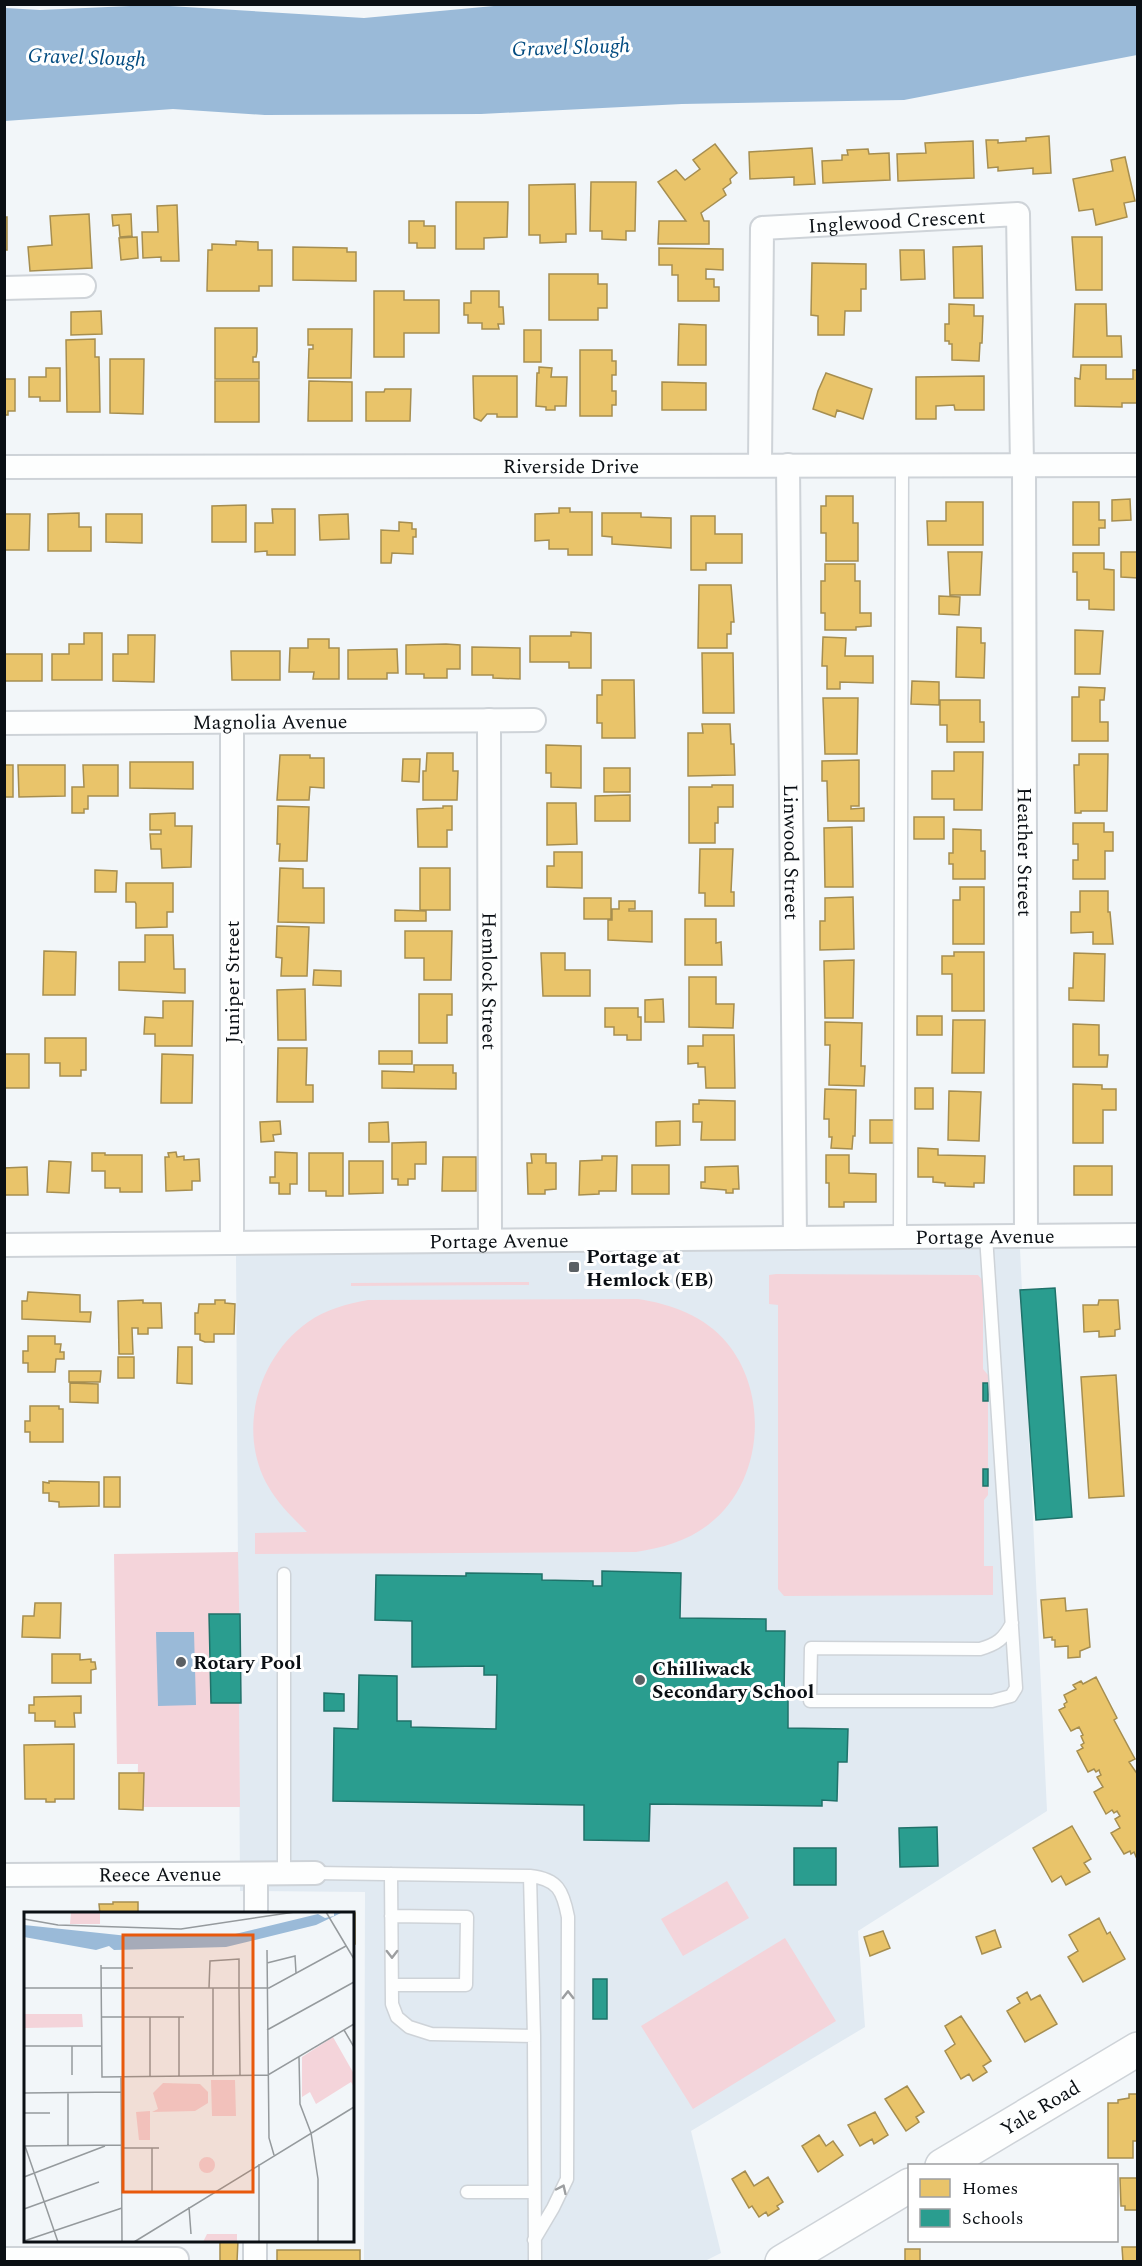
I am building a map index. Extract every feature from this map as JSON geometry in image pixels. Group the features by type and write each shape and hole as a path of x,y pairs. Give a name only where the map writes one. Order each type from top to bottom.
{"main road":[{"name":"Yale Road","path":"945,2164 1137,2049"},
{"path":"782,2262 908,2186"}],"street":[{"name":"Inglewood Crescent","path":"760,465 762,228 1018,214 1023,465"},
{"path":"4,288 84,286"},
{"name":"Linwood Street","path":"788,465 795,1238"},
{"name":"Heather Street","path":"1023,465 1026,1236"},
{"name":"Riverside Drive","path":"4,467 1137,465"},
{"name":"Hemlock Street","path":"489,720 490,1240"},
{"name":"Magnolia Avenue","path":"4,723 534,720"},
{"name":"Juniper Street","path":"232,722 232,1243"},
{"name":"Portage Avenue","path":"4,1245 1137,1235"},
{"path":"256,1874 256,1912"},
{"name":"Reece Avenue","path":"4,1875 315,1874"},
{"path":"255,2242 255,2262"},
{"path":"4,2259 177,2259"}],"lane":[{"path":"900,1237 902,465"},
{"path":"986,1236 1012,1623 1016,1688 1011,1696 992,1701 810,1701 811,1648 980,1649 998,1644 1012,1623"},
{"path":"284,1574 284,1874"},
{"path":"315,1874 530,1876 545,1878 556,1884 565,1901 568,1917 567,2180 534,2240"},
{"path":"391,1874 392,2004 397,2017 409,2027 431,2034 534,2036"},
{"path":"530,1876 534,2036 535,2262"},
{"path":"392,1916 467,1917 466,1985 392,1985"},
{"path":"466,2192 534,2192"}],"shaded area":[{"name":"Chilliwack Secondary School","path":"1020,1249 1047,1811 858,1931 865,2027 691,2131 721,2253 705,2261 364,2261 365,1892 240,1891 236,1255"},
{"path":"769,1275 978,1275 983,1281 983,1369 988,1375 988,1495 984,1500 984,1566 993,1566 993,1595 784,1596 778,1589 778,1305 769,1304"},
{"path":"529,1282 529,1285 351,1286 351,1283"},
{"path":"638,1299 675,1308 708,1325 727,1343 741,1364 750,1388 754,1413 754,1438 750,1463 740,1487 726,1508 700,1531 674,1543 636,1552 255,1554 255,1533 307,1532 281,1505 268,1486 259,1465 254,1443 254,1420 257,1397 276,1355 290,1337 315,1317 329,1310 368,1300"},
{"path":"238,1552 241,1703 239,1703 240,1807 137,1807 138,1764 117,1764 114,1554"},
{"path":"727,1881 749,1918 683,1956 661,1919"},
{"path":"785,1938 836,2021 693,2109 641,2026"}],"water":[{"name":"Gravel Slough","path":"516,4 1137,5 1137,55 904,100 682,104 481,114 265,115 173,109 5,121 5,8 40,10 153,5 364,18"},
{"path":"156,1632 194,1632 196,1705 158,1706"}],"building: Homes":[{"path":"1049,136 1051,173 1033,174 1033,168 998,171 998,167 988,168 986,140 998,140 998,143 1026,141 1026,138"},
{"path":"973,141 974,178 898,181 897,154 926,153 925,143"},
{"path":"715,144 737,173 730,179 731,183 723,189 726,195 701,213 704,221 709,221 709,244 658,244 659,221 686,221 658,182 676,170 685,180 700,169 693,160"},
{"path":"812,148 815,184 794,185 794,177 750,179 749,152"},
{"path":"868,149 869,154 889,153 890,180 823,183 822,161 842,160 842,155 848,155 847,150"},
{"path":"1125,157 1135,201 1124,203 1127,217 1096,225 1093,209 1079,211 1073,179 1113,171 1111,160"},
{"path":"591,182 636,182 635,231 626,231 626,240 602,239 602,231 590,231"},
{"path":"575,184 576,234 566,234 566,242 540,243 540,235 529,235 529,185"},
{"path":"456,202 508,202 507,237 484,238 484,249 456,249"},
{"path":"177,205 179,261 161,261 161,257 143,258 142,232 158,232 157,206"},
{"path":"89,214 92,268 30,271 28,247 52,245 50,216"},
{"path":"131,214 132,236 120,237 119,225 113,226 112,215"},
{"path":"4,217 7,217 7,250 4,250"},
{"path":"409,221 424,221 424,226 435,226 435,248 417,248 417,243 409,243"},
{"path":"137,237 138,258 121,260 119,238"},
{"path":"1072,237 1102,237 1102,290 1076,290"},
{"path":"236,241 258,242 258,250 272,250 272,286 259,286 259,291 207,291 208,250 212,250 212,244 236,245"},
{"path":"982,246 983,298 954,298 953,247"},
{"path":"293,247 347,248 347,252 356,252 356,281 293,280"},
{"path":"659,248 723,249 723,270 706,269 706,279 714,279 714,287 719,287 719,301 678,301 678,275 672,275 672,265 659,265"},
{"path":"900,250 924,250 925,279 901,280"},
{"path":"812,263 866,264 866,289 861,289 861,311 845,311 844,335 818,335 818,316 811,315"},
{"path":"549,274 598,274 598,284 607,284 607,308 598,308 598,320 549,320"},
{"path":"374,291 404,291 404,300 439,300 439,333 404,333 404,357 374,357"},
{"path":"471,291 499,291 499,307 503,307 504,324 498,324 499,329 482,329 482,323 468,323 468,315 464,315 464,303 471,303"},
{"path":"949,304 974,305 974,316 983,316 979,361 952,360 952,344 945,341 945,324 949,324"},
{"path":"1075,304 1106,304 1107,336 1121,336 1122,357 1073,357"},
{"path":"101,311 102,334 71,335 71,312"},
{"path":"679,324 706,325 706,365 678,365"},
{"path":"215,328 257,328 257,351 253,362 259,362 259,379 215,379"},
{"path":"308,329 352,329 351,378 308,378 309,349 313,349 313,345 308,345"},
{"path":"524,330 541,330 541,362 524,362"},
{"path":"95,339 95,357 99,357 100,412 67,412 66,340"},
{"path":"580,350 612,350 612,361 616,361 616,375 612,375 612,391 616,391 616,405 612,405 612,416 580,416"},
{"path":"110,359 144,359 143,414 110,413"},
{"path":"1081,365 1106,365 1106,379 1133,379 1133,370 1138,370 1138,403 1122,403 1122,407 1075,406 1075,378 1080,379"},
{"path":"539,367 552,368 551,377 567,377 566,406 555,406 555,410 546,410 546,407 536,406"},
{"path":"46,368 60,368 60,401 40,401 40,397 29,397 29,377 46,377"},
{"path":"826,373 872,389 863,419 837,410 835,417 813,409"},
{"path":"473,376 517,376 517,417 497,417 497,414 487,414 481,421 474,418"},
{"path":"984,376 984,410 955,410 954,405 936,406 936,419 916,419 916,377"},
{"path":"4,379 15,379 15,411 8,411 8,415 4,415"},
{"path":"215,381 259,381 259,422 215,422"},
{"path":"309,381 352,382 352,421 308,421"},
{"path":"662,382 706,383 706,410 662,410"},
{"path":"385,389 411,389 410,421 366,421 366,392 384,392"},
{"path":"826,496 853,496 853,523 858,523 858,561 826,561 826,533 821,533 821,506 826,506"},
{"path":"1130,499 1131,520 1112,521 1112,500"},
{"path":"946,502 983,502 983,545 928,545 927,521 946,521"},
{"path":"1073,502 1099,502 1099,520 1105,520 1105,528 1099,528 1099,545 1073,545"},
{"path":"246,505 246,542 212,542 212,506"},
{"path":"559,508 570,508 570,512 592,512 592,555 568,555 568,549 549,549 549,540 535,541 535,514 559,513"},
{"path":"272,509 295,509 295,555 267,555 267,551 255,552 255,523 273,523"},
{"path":"79,513 79,527 91,527 91,551 48,551 48,514"},
{"path":"602,513 641,513 641,517 671,518 671,548 612,544 612,537 602,536"},
{"path":"4,514 30,514 29,550 4,550"},
{"path":"106,514 142,514 142,543 106,542"},
{"path":"348,514 349,539 320,540 319,515"},
{"path":"691,516 715,516 715,534 742,534 742,563 706,563 706,570 691,570"},
{"path":"399,522 412,523 412,529 416,529 416,537 413,537 413,554 392,553 391,563 381,563 381,530 399,531"},
{"path":"948,552 982,552 980,595 950,595"},
{"path":"1121,552 1138,552 1138,578 1121,577"},
{"path":"1073,553 1104,553 1104,569 1114,570 1114,610 1089,609 1089,600 1077,600 1077,572 1073,572"},
{"path":"825,564 855,564 855,581 860,581 860,613 871,613 871,626 856,627 856,630 825,630 825,613 821,613 821,581 825,581"},
{"path":"699,585 731,585 734,622 731,622 731,634 727,634 727,648 698,648"},
{"path":"939,596 960,597 959,615 939,614"},
{"path":"957,627 981,628 981,643 985,643 984,678 956,677"},
{"path":"1075,630 1103,631 1100,674 1075,674"},
{"path":"571,632 591,633 591,668 569,668 569,662 530,662 530,636 571,636"},
{"path":"84,633 102,633 102,680 52,680 52,654 69,654 69,644 84,644"},
{"path":"128,635 155,635 154,682 113,681 113,654 128,654"},
{"path":"823,637 846,638 845,656 873,656 873,683 840,682 840,689 827,689 827,666 822,666"},
{"path":"308,639 329,639 329,648 339,648 339,679 313,679 314,672 289,672 290,648 308,648"},
{"path":"406,645 460,645 460,669 447,669 447,678 424,678 424,674 406,674"},
{"path":"472,647 520,648 520,679 472,675"},
{"path":"397,649 398,673 387,673 387,679 348,679 348,650"},
{"path":"231,651 280,651 280,680 232,680"},
{"path":"702,653 733,653 734,713 703,713"},
{"path":"4,654 42,654 42,681 4,681"},
{"path":"602,680 634,680 635,738 602,738 602,723 597,723 597,695 602,695"},
{"path":"912,681 939,682 939,705 911,704"},
{"path":"1079,687 1105,688 1104,700 1100,700 1100,722 1108,722 1108,741 1072,741 1072,697 1079,697"},
{"path":"823,698 858,698 857,754 825,754"},
{"path":"940,700 980,700 980,722 984,722 984,742 947,742 947,725 940,725"},
{"path":"702,724 730,724 731,744 734,744 735,775 688,776 688,733 703,733"},
{"path":"546,745 581,746 581,788 551,787 551,773 546,773"},
{"path":"954,752 983,752 982,810 954,810 954,799 932,799 932,771 954,771"},
{"path":"427,753 453,753 453,771 458,771 457,800 423,800 423,771 426,771"},
{"path":"1079,754 1108,754 1107,811 1075,813 1074,765 1079,765"},
{"path":"280,755 310,755 310,758 324,758 324,788 310,787 309,800 277,800"},
{"path":"403,759 420,759 419,782 402,781"},
{"path":"859,760 859,806 851,806 851,809 864,808 864,821 828,821 827,781 822,781 822,761"},
{"path":"130,762 193,762 193,789 130,788"},
{"path":"4,765 13,765 13,797 4,797"},
{"path":"18,765 65,765 65,796 19,797"},
{"path":"83,765 118,765 118,796 88,796 88,809 84,809 84,813 72,813 72,787 84,787"},
{"path":"604,768 630,768 630,792 604,792"},
{"path":"712,785 733,785 733,807 718,807 715,843 689,843 689,787 712,787"},
{"path":"630,795 630,821 595,821 595,796"},
{"path":"547,803 576,803 577,844 547,845"},
{"path":"278,806 309,807 307,861 279,861"},
{"path":"443,806 452,806 452,830 447,830 447,847 418,847 417,809 443,808"},
{"path":"175,813 175,826 192,826 191,867 162,868 161,849 151,849 150,834 161,834 161,830 150,830 150,814"},
{"path":"914,817 944,817 944,839 914,839"},
{"path":"1073,823 1104,823 1104,832 1113,832 1113,851 1105,851 1105,879 1073,879 1073,860 1078,860 1078,844 1073,844"},
{"path":"852,827 853,887 825,887 824,828"},
{"path":"953,829 981,830 981,851 985,851 985,879 953,879 953,864 949,864 949,853 953,853"},
{"path":"700,849 733,849 731,892 734,892 734,906 705,906 705,893 699,893"},
{"path":"554,852 582,852 582,888 547,887 547,866 554,866"},
{"path":"280,868 303,869 303,888 324,888 324,923 278,922"},
{"path":"420,868 450,868 450,910 420,910"},
{"path":"95,870 117,871 116,892 95,892"},
{"path":"126,883 173,883 173,912 167,912 167,927 136,928 136,904 126,902"},
{"path":"960,887 984,887 984,944 953,944 953,900 960,900"},
{"path":"1080,891 1108,891 1108,912 1110,912 1113,944 1093,944 1093,932 1071,933 1071,912 1080,912"},
{"path":"853,897 854,949 820,950 820,921 825,921 825,898"},
{"path":"584,898 611,898 611,919 584,919"},
{"path":"619,901 635,901 635,909 629,909 629,911 652,911 652,942 608,940 608,920 612,920 612,909 619,909"},
{"path":"395,910 426,911 426,921 395,921"},
{"path":"685,919 716,919 716,943 721,942 722,965 685,965"},
{"path":"277,926 309,927 307,976 281,976 282,958 276,957"},
{"path":"405,931 452,931 451,980 424,980 424,958 405,958"},
{"path":"145,935 173,935 174,969 185,969 185,993 119,990 119,962 145,962"},
{"path":"44,951 76,952 75,995 43,995"},
{"path":"954,952 984,952 984,1011 952,1011 952,974 942,974 942,956 954,956"},
{"path":"541,953 565,953 565,970 590,970 590,996 543,996"},
{"path":"1074,953 1105,954 1104,1001 1069,1000 1069,988 1073,988"},
{"path":"854,960 853,1018 825,1018 824,961"},
{"path":"314,970 341,971 341,986 313,985"},
{"path":"689,977 716,977 716,1004 734,1004 733,1028 689,1027"},
{"path":"305,989 306,1040 278,1040 277,990"},
{"path":"419,994 452,994 452,1015 447,1015 447,1043 419,1043"},
{"path":"663,999 664,1022 645,1022 645,1000"},
{"path":"163,1001 193,1001 192,1046 155,1046 155,1034 144,1034 145,1017 163,1018"},
{"path":"605,1008 638,1008 638,1017 641,1017 641,1040 627,1040 627,1035 614,1035 614,1027 605,1027"},
{"path":"917,1016 942,1016 942,1035 917,1035"},
{"path":"953,1020 985,1020 984,1073 952,1073"},
{"path":"825,1022 862,1023 861,1066 865,1066 864,1086 829,1085 830,1045 825,1045"},
{"path":"1073,1024 1099,1025 1099,1055 1108,1055 1107,1067 1073,1067"},
{"path":"703,1035 734,1035 735,1088 706,1088 705,1067 698,1067 698,1063 688,1064 688,1046 703,1046"},
{"path":"45,1038 86,1038 86,1070 81,1070 81,1076 60,1076 60,1063 45,1063"},
{"path":"278,1048 307,1048 306,1085 313,1085 313,1102 277,1102"},
{"path":"379,1051 412,1051 412,1064 379,1064"},
{"path":"4,1054 29,1054 29,1088 4,1088"},
{"path":"162,1054 193,1055 192,1103 161,1103"},
{"path":"414,1065 453,1065 453,1073 456,1073 456,1089 382,1088 382,1071 414,1072"},
{"path":"1073,1084 1102,1085 1102,1089 1116,1089 1116,1110 1103,1110 1103,1143 1073,1143"},
{"path":"915,1088 933,1088 933,1109 915,1109"},
{"path":"825,1089 856,1090 855,1136 853,1136 852,1149 831,1148 829,1119 824,1119"},
{"path":"949,1091 981,1092 979,1141 948,1140"},
{"path":"699,1100 735,1101 735,1140 701,1140 702,1122 693,1122 693,1104 699,1104"},
{"path":"870,1120 894,1120 894,1143 870,1143"},
{"path":"280,1121 281,1134 273,1135 274,1141 261,1142 260,1122"},
{"path":"680,1121 680,1145 656,1146 656,1122"},
{"path":"388,1122 389,1142 369,1142 369,1123"},
{"path":"426,1142 426,1164 415,1164 415,1179 408,1179 408,1185 398,1185 398,1179 392,1179 392,1143"},
{"path":"918,1148 938,1149 938,1155 985,1156 984,1183 974,1183 974,1187 945,1186 945,1183 933,1182 933,1177 918,1177"},
{"path":"176,1152 177,1157 184,1156 184,1160 199,1159 200,1181 192,1181 192,1190 166,1191 165,1157 169,1157 168,1153"},
{"path":"275,1152 297,1153 297,1184 290,1184 290,1194 279,1194 279,1183 270,1183 270,1177 275,1177"},
{"path":"92,1153 142,1155 142,1192 120,1192 120,1188 105,1188 105,1171 92,1171"},
{"path":"309,1153 343,1153 343,1196 326,1196 326,1191 309,1191"},
{"path":"531,1154 546,1154 546,1163 556,1163 556,1189 545,1190 545,1194 528,1194 527,1163 532,1163"},
{"path":"826,1155 849,1155 849,1173 876,1174 876,1202 844,1202 844,1207 829,1207"},
{"path":"602,1156 617,1156 616,1191 599,1191 599,1194 579,1195 580,1161 602,1160"},
{"path":"443,1157 476,1157 476,1191 442,1191"},
{"path":"49,1161 71,1162 69,1193 47,1192"},
{"path":"349,1161 383,1161 383,1193 349,1194"},
{"path":"632,1165 669,1165 669,1194 632,1194"},
{"path":"738,1166 739,1189 733,1189 733,1193 726,1193 726,1190 701,1188 701,1182 705,1182 705,1167"},
{"path":"1074,1166 1112,1166 1112,1195 1074,1195"},
{"path":"27,1167 28,1195 4,1195 4,1168"},
{"path":"28,1292 80,1295 80,1312 91,1312 90,1322 22,1319 22,1301 27,1301"},
{"path":"143,1300 143,1303 161,1303 162,1328 148,1328 148,1334 138,1334 138,1328 132,1328 133,1354 119,1354 118,1301"},
{"path":"215,1300 225,1300 225,1303 235,1304 234,1334 214,1334 214,1342 205,1342 200,1340 200,1334 195,1334 195,1313 198,1313 199,1304 215,1304"},
{"path":"1099,1300 1118,1300 1120,1329 1115,1330 1115,1336 1099,1337 1099,1331 1084,1332 1083,1305 1098,1305"},
{"path":"28,1336 55,1336 55,1344 61,1344 60,1352 64,1352 64,1359 56,1359 55,1372 28,1372 28,1363 23,1363 23,1351 28,1351"},
{"path":"178,1347 192,1347 192,1384 177,1383"},
{"path":"118,1357 134,1357 134,1378 118,1378"},
{"path":"69,1371 101,1371 100,1382 69,1382"},
{"path":"1116,1375 1124,1496 1089,1498 1081,1377"},
{"path":"70,1383 98,1384 98,1403 70,1402"},
{"path":"30,1406 59,1406 59,1409 63,1409 63,1442 30,1442 30,1432 25,1432 25,1421 30,1421"},
{"path":"104,1477 120,1477 120,1507 104,1507"},
{"path":"49,1481 99,1482 99,1506 59,1507 59,1502 49,1501 49,1493 43,1493 43,1482 49,1483"},
{"path":"1065,1598 1066,1611 1087,1609 1090,1647 1080,1651 1080,1657 1068,1658 1068,1646 1055,1647 1055,1640 1052,1640 1052,1637 1044,1638 1041,1600"},
{"path":"35,1603 61,1603 60,1638 22,1637 23,1616 34,1616"},
{"path":"52,1654 80,1654 80,1660 91,1659 91,1662 95,1662 96,1669 91,1670 91,1683 52,1683"},
{"path":"1096,1677 1117,1718 1114,1720 1135,1759 1129,1762 1138,1775 1137,1859 1134,1852 1124,1854 1111,1833 1120,1828 1115,1819 1120,1816 1117,1811 1114,1813 1112,1810 1106,1814 1094,1792 1103,1787 1097,1777 1101,1775 1099,1770 1096,1772 1094,1769 1088,1772 1077,1751 1083,1748 1081,1745 1084,1743 1081,1736 1083,1735 1079,1727 1071,1731 1059,1710 1065,1707 1064,1704 1067,1702 1064,1695 1076,1689 1073,1685 1081,1681 1083,1684"},
{"path":"81,1696 81,1713 74,1713 75,1727 55,1727 55,1721 35,1721 35,1713 29,1713 29,1705 34,1705 34,1697"},
{"path":"74,1744 74,1799 55,1799 55,1802 46,1802 46,1799 25,1799 24,1745"},
{"path":"119,1773 144,1773 143,1810 119,1809"},
{"path":"1072,1826 1091,1859 1084,1863 1090,1872 1066,1885 1061,1876 1052,1882 1033,1848"},
{"path":"113,1902 138,1902 138,1912 100,1912 99,1904 113,1904"},
{"path":"354,1913 355,1913 354,1944"},
{"path":"1099,1918 1107,1934 1110,1932 1125,1959 1083,1982 1068,1957 1078,1951 1069,1935"},
{"path":"995,1930 1001,1947 982,1954 976,1937"},
{"path":"883,1931 890,1948 870,1956 864,1937"},
{"path":"1027,1992 1031,2000 1040,1995 1057,2024 1025,2042 1007,2011 1020,2003 1017,1998"},
{"path":"961,2016 991,2061 983,2066 987,2072 973,2081 969,2074 961,2079 945,2051 955,2044 945,2026"},
{"path":"907,2086 924,2112 916,2117 919,2122 906,2131 885,2099"},
{"path":"1129,2094 1138,2094 1138,2141 1133,2141 1133,2158 1108,2158 1108,2103 1118,2103 1118,2100 1129,2098"},
{"path":"875,2112 888,2135 874,2144 872,2139 860,2146 848,2125"},
{"path":"819,2135 826,2146 833,2141 843,2155 818,2172 802,2146"},
{"path":"745,2171 754,2186 768,2177 783,2202 777,2206 779,2209 768,2216 766,2212 759,2217 752,2206 749,2208 732,2179"},
{"path":"1120,2178 1138,2178 1137,2210 1125,2210 1125,2206 1121,2206"},
{"path":"220,2242 238,2242 237,2262 220,2262"},
{"path":"1122,2247 1138,2247 1138,2262 1123,2262"},
{"path":"905,2249 920,2249 920,2262 905,2262"},
{"path":"277,2250 360,2250 360,2262 277,2262"}],"building: Schools":[{"path":"1055,1288 1072,1517 1036,1520 1020,1290"},
{"path":"983,1383 988,1383 988,1401 983,1401"},
{"path":"983,1469 988,1469 988,1486 983,1486"},
{"path":"602,1571 681,1573 680,1618 766,1619 766,1631 785,1631 784,1698 788,1699 788,1728 848,1729 847,1762 838,1762 837,1801 822,1800 822,1806 650,1804 649,1841 584,1840 584,1805 333,1801 334,1728 358,1729 359,1675 397,1676 397,1721 411,1721 411,1727 496,1729 497,1675 484,1675 484,1666 412,1667 412,1621 375,1620 376,1575 542,1574 542,1580 593,1581 593,1586 602,1586"},
{"path":"209,1614 240,1614 241,1703 211,1703"},
{"path":"324,1693 344,1694 344,1711 324,1711"},
{"path":"937,1827 938,1866 900,1867 899,1828"},
{"path":"794,1848 836,1848 836,1885 794,1885"},
{"path":"593,1979 607,1979 607,2019 593,2019"}],"place":[{"name":"Portage at Hemlock (EB)","path":"574,1267"},
{"name":"Rotary Pool","path":"181,1662"},
{"name":"Chilliwack Secondary School","path":"640,1680"}]}
